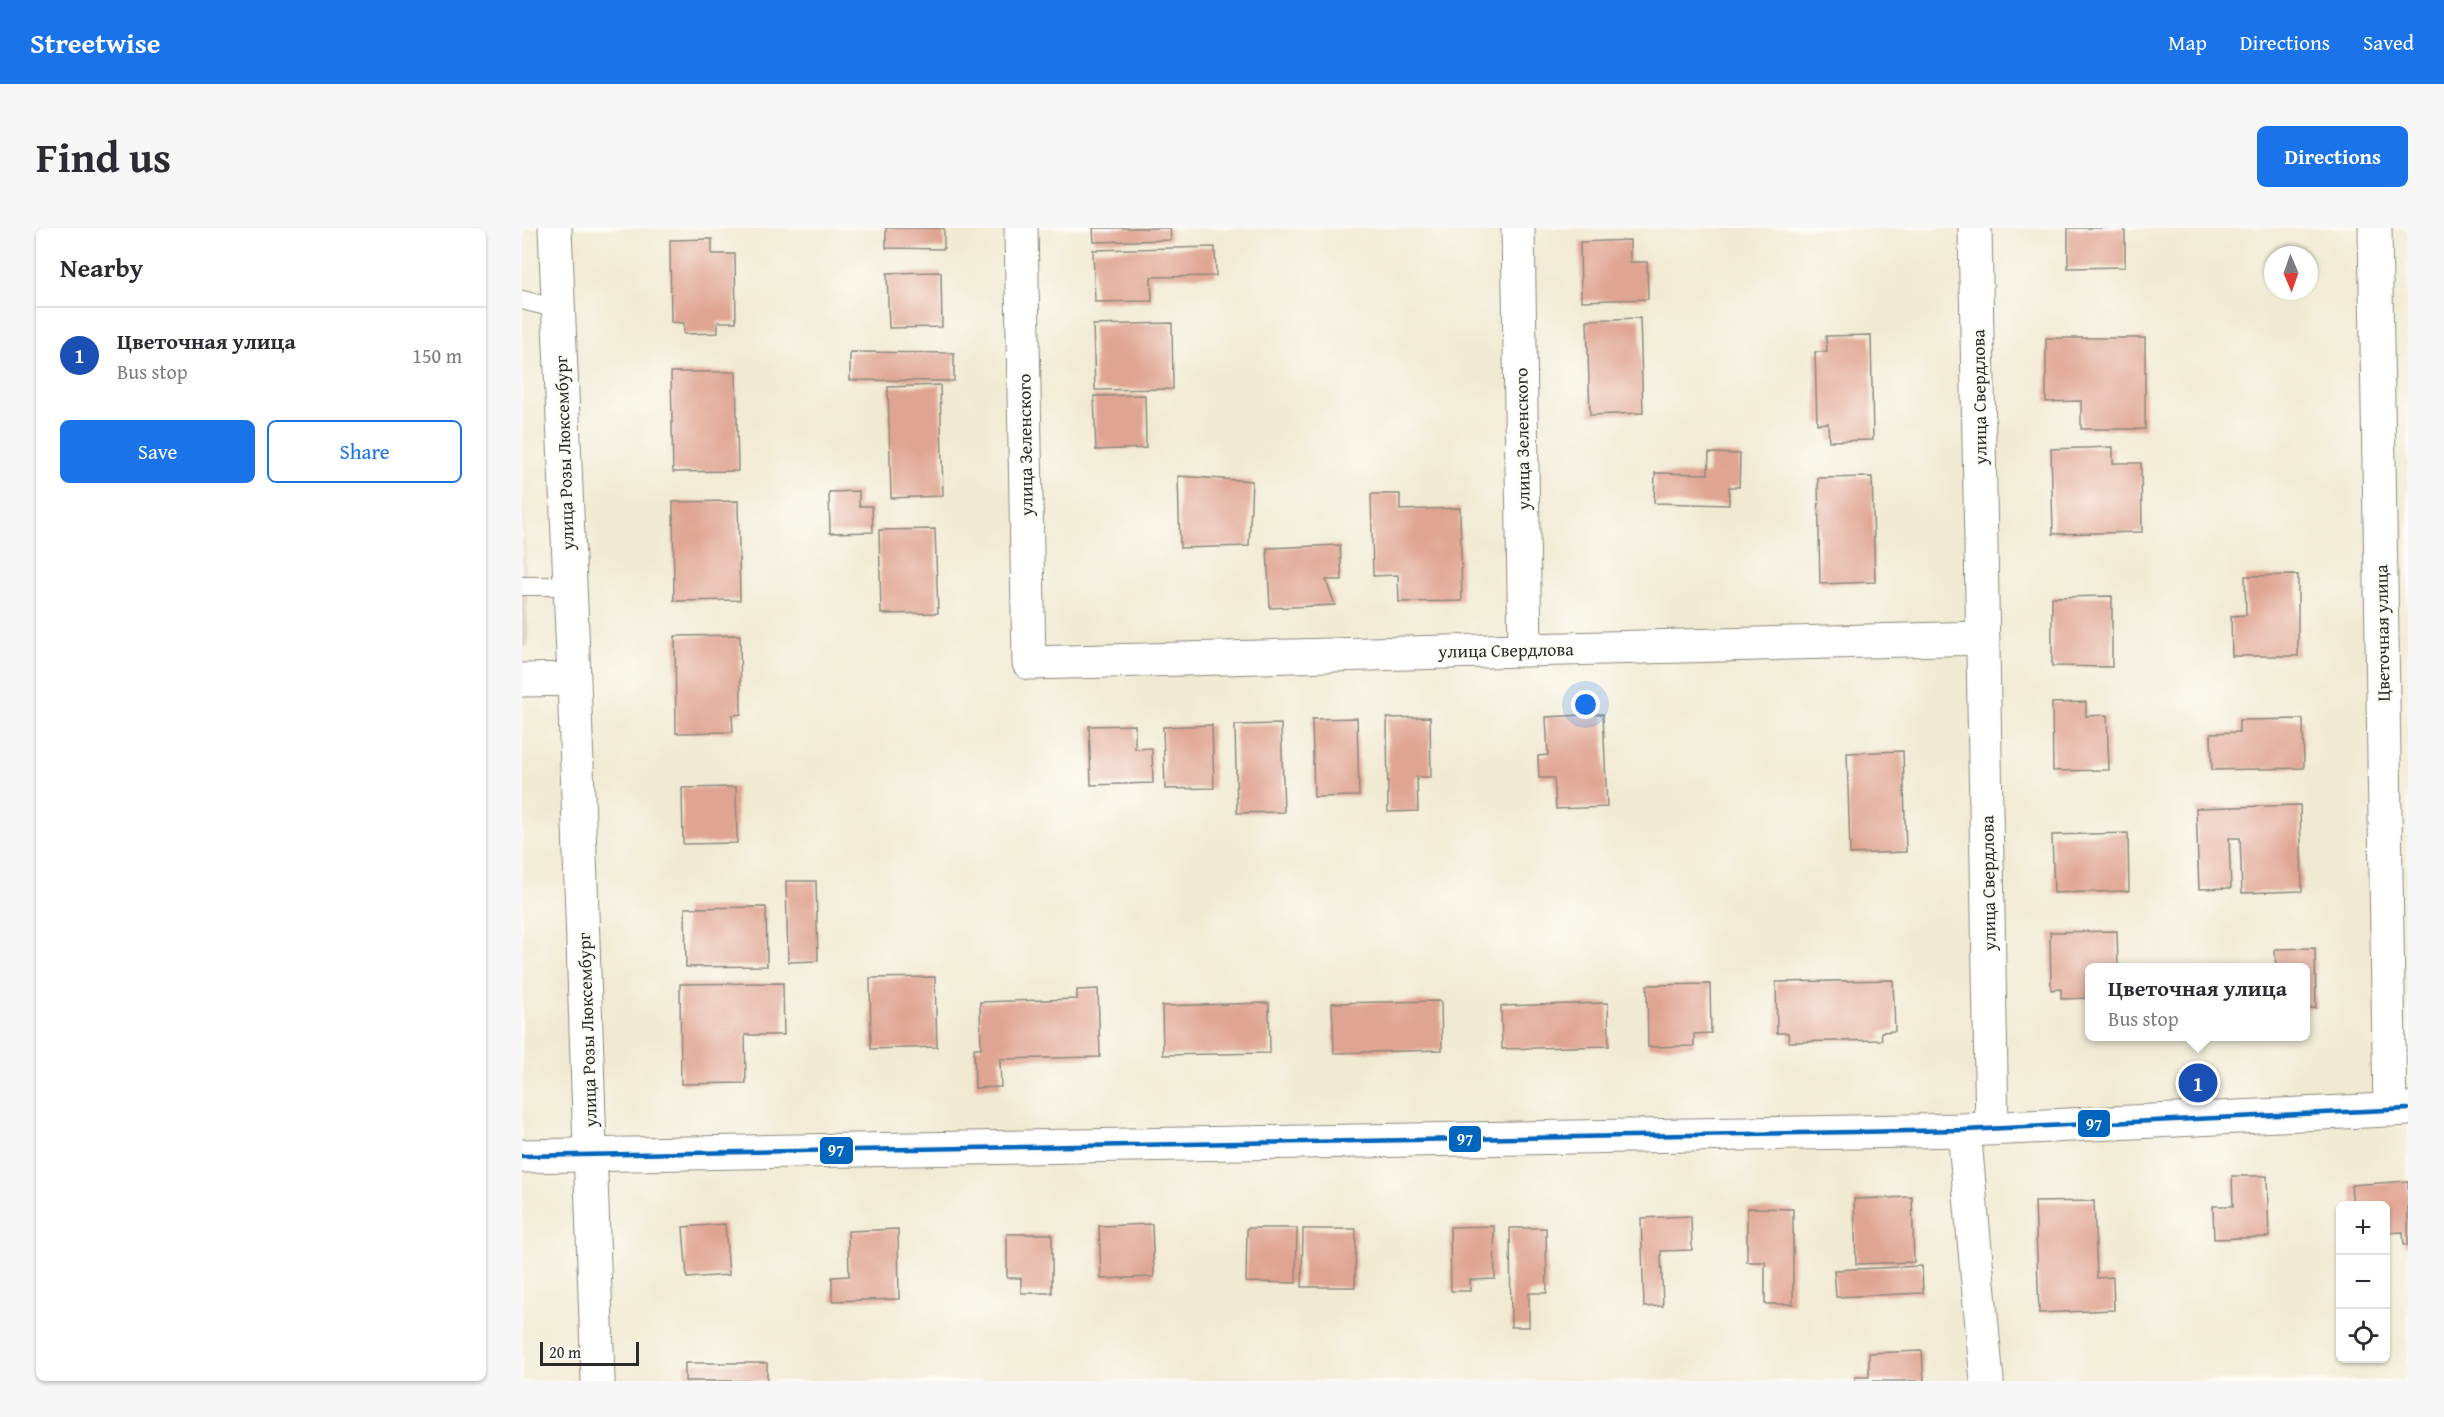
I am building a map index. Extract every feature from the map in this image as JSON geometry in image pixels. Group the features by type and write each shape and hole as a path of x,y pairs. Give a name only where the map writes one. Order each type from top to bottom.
{"street":[{"name":"улица Розы Люксембург","path":"555,228 592,1155 598,1381"},
{"name":"улица Зеленского","path":"1021,228 1029,663"},
{"name":"улица Зеленского","path":"1518,228 1525,650"},
{"name":"улица Свердлова","path":"1976,228 1983,638 1978,1129 1987,1381"},
{"name":"Цветочная улица","path":"2375,228 2399,1109"},
{"name":"улица Свердлова","path":"1029,663 1983,638"},
{"path":"522,680 574,679"},
{"path":"522,1156 1978,1129 2399,1109"}],"lane":[{"path":"522,300 558,309"},
{"path":"522,586 569,586"}],"shaded area":[{"path":"522,490 528,646 522,646"}],"building":[{"path":"886,228 944,228 944,249 886,248"},
{"path":"1093,228 1170,228 1171,240 1094,242"},
{"path":"2068,228 2125,228 2125,267 2068,268"},
{"path":"712,239 712,254 735,254 736,322 718,322 718,333 684,334 684,323 671,322 670,240"},
{"path":"1630,240 1630,262 1647,262 1648,299 1581,301 1580,242"},
{"path":"1215,247 1216,276 1151,277 1152,301 1095,302 1093,250"},
{"path":"941,272 942,327 889,328 887,273"},
{"path":"1640,318 1643,413 1590,415 1587,320"},
{"path":"1172,323 1173,389 1095,390 1093,325"},
{"path":"1871,335 1873,440 1829,441 1828,423 1817,424 1815,352 1827,352 1826,336"},
{"path":"2046,338 2145,338 2145,429 2081,429 2081,401 2046,402"},
{"path":"850,352 954,353 954,381 850,380"},
{"path":"671,372 736,372 738,471 673,472"},
{"path":"940,385 943,496 891,498 888,387"},
{"path":"1145,395 1146,448 1096,450 1094,396"},
{"path":"2113,447 2113,463 2141,463 2142,532 2053,534 2051,449"},
{"path":"1709,453 1740,454 1739,487 1729,487 1729,505 1654,503 1655,473 1708,474"},
{"path":"1178,476 1252,481 1249,546 1180,548"},
{"path":"1872,477 1875,582 1820,584 1818,478"},
{"path":"859,491 859,506 872,506 873,532 830,533 829,492"},
{"path":"1371,494 1400,494 1400,510 1460,508 1462,601 1399,602 1398,575 1373,576"},
{"path":"738,501 740,600 674,601 673,502"},
{"path":"935,529 938,613 881,614 879,530"},
{"path":"1340,545 1342,580 1326,580 1335,605 1270,608 1267,548"},
{"path":"2298,575 2298,656 2232,656 2231,616 2246,615 2245,576"},
{"path":"2112,596 2112,667 2052,666 2052,597"},
{"path":"740,635 741,714 732,715 733,732 676,733 675,636"},
{"path":"2086,702 2086,716 2107,715 2109,770 2053,771 2052,703"},
{"path":"1603,714 1607,807 1556,809 1554,778 1539,778 1538,756 1548,755 1546,717"},
{"path":"1430,717 1431,777 1417,777 1418,811 1388,812 1387,718"},
{"path":"1357,718 1359,796 1314,797 1312,719"},
{"path":"2303,719 2304,768 2212,770 2211,733 2239,732 2239,720"},
{"path":"1281,724 1284,812 1237,813 1235,725"},
{"path":"1135,725 1135,749 1152,748 1153,783 1091,785 1089,726"},
{"path":"1212,725 1214,788 1165,789 1163,727"},
{"path":"1903,751 1906,852 1850,854 1847,753"},
{"path":"736,787 737,843 683,844 682,788"},
{"path":"2300,805 2302,891 2242,893 2240,838 2229,838 2231,888 2199,889 2196,808"},
{"path":"2128,833 2129,891 2054,893 2052,835"},
{"path":"786,881 816,881 818,961 788,962"},
{"path":"766,907 767,966 686,967 685,908"},
{"path":"2117,931 2118,963 2085,963 2085,998 2061,999 2061,989 2051,990 2050,932"},
{"path":"2315,948 2316,1008 2310,1008 2310,963 2276,963 2275,949"},
{"path":"935,977 937,1047 871,1049 870,978"},
{"path":"1893,980 1895,1031 1881,1032 1882,1040 1789,1042 1788,1033 1777,1033 1776,982"},
{"path":"783,983 784,1035 745,1035 746,1083 681,1084 680,984"},
{"path":"1710,984 1711,1033 1694,1034 1694,1046 1648,1047 1647,985"},
{"path":"1098,989 1100,1057 1000,1059 1001,1087 975,1088 974,1048 981,1048 980,1002 1077,999 1077,990"},
{"path":"1441,1001 1442,1050 1334,1053 1332,1003"},
{"path":"1269,1003 1270,1053 1163,1055 1162,1006"},
{"path":"1608,1003 1609,1046 1502,1049 1501,1006"},
{"path":"2232,1176 2267,1176 2269,1237 2214,1239 2213,1206 2233,1206"},
{"path":"2408,1181 2408,1245 2404,1245 2403,1232 2390,1233 2390,1201 2353,1201 2351,1185"},
{"path":"1912,1197 1914,1262 1856,1264 1854,1199"},
{"path":"2094,1201 2097,1278 2113,1277 2114,1310 2039,1313 2035,1202"},
{"path":"1747,1208 1793,1209 1793,1304 1765,1304 1765,1262 1747,1262"},
{"path":"1691,1216 1692,1250 1661,1251 1663,1306 1644,1307 1641,1218"},
{"path":"725,1224 729,1275 687,1278 683,1227"},
{"path":"1152,1224 1154,1277 1101,1279 1099,1226"},
{"path":"1494,1226 1495,1279 1470,1280 1470,1291 1451,1291 1450,1227"},
{"path":"1247,1228 1297,1228 1296,1283 1246,1282"},
{"path":"1510,1228 1546,1228 1547,1293 1529,1293 1529,1327 1511,1327"},
{"path":"898,1229 899,1299 832,1301 832,1277 849,1276 848,1231"},
{"path":"1303,1229 1356,1229 1355,1287 1302,1287"},
{"path":"1007,1234 1052,1234 1052,1293 1021,1293 1021,1278 1007,1278"},
{"path":"1922,1266 1923,1293 1836,1297 1834,1270"},
{"path":"1922,1351 1924,1381 1855,1381 1855,1377 1869,1377 1869,1353"},
{"path":"685,1363 767,1363 767,1381 685,1381"}],"transit line":[{"name":"97","path":"522,1156 1964,1130 2408,1109"}],"place":[{"name":"Цветочная улица","path":"2198,1083"}]}
